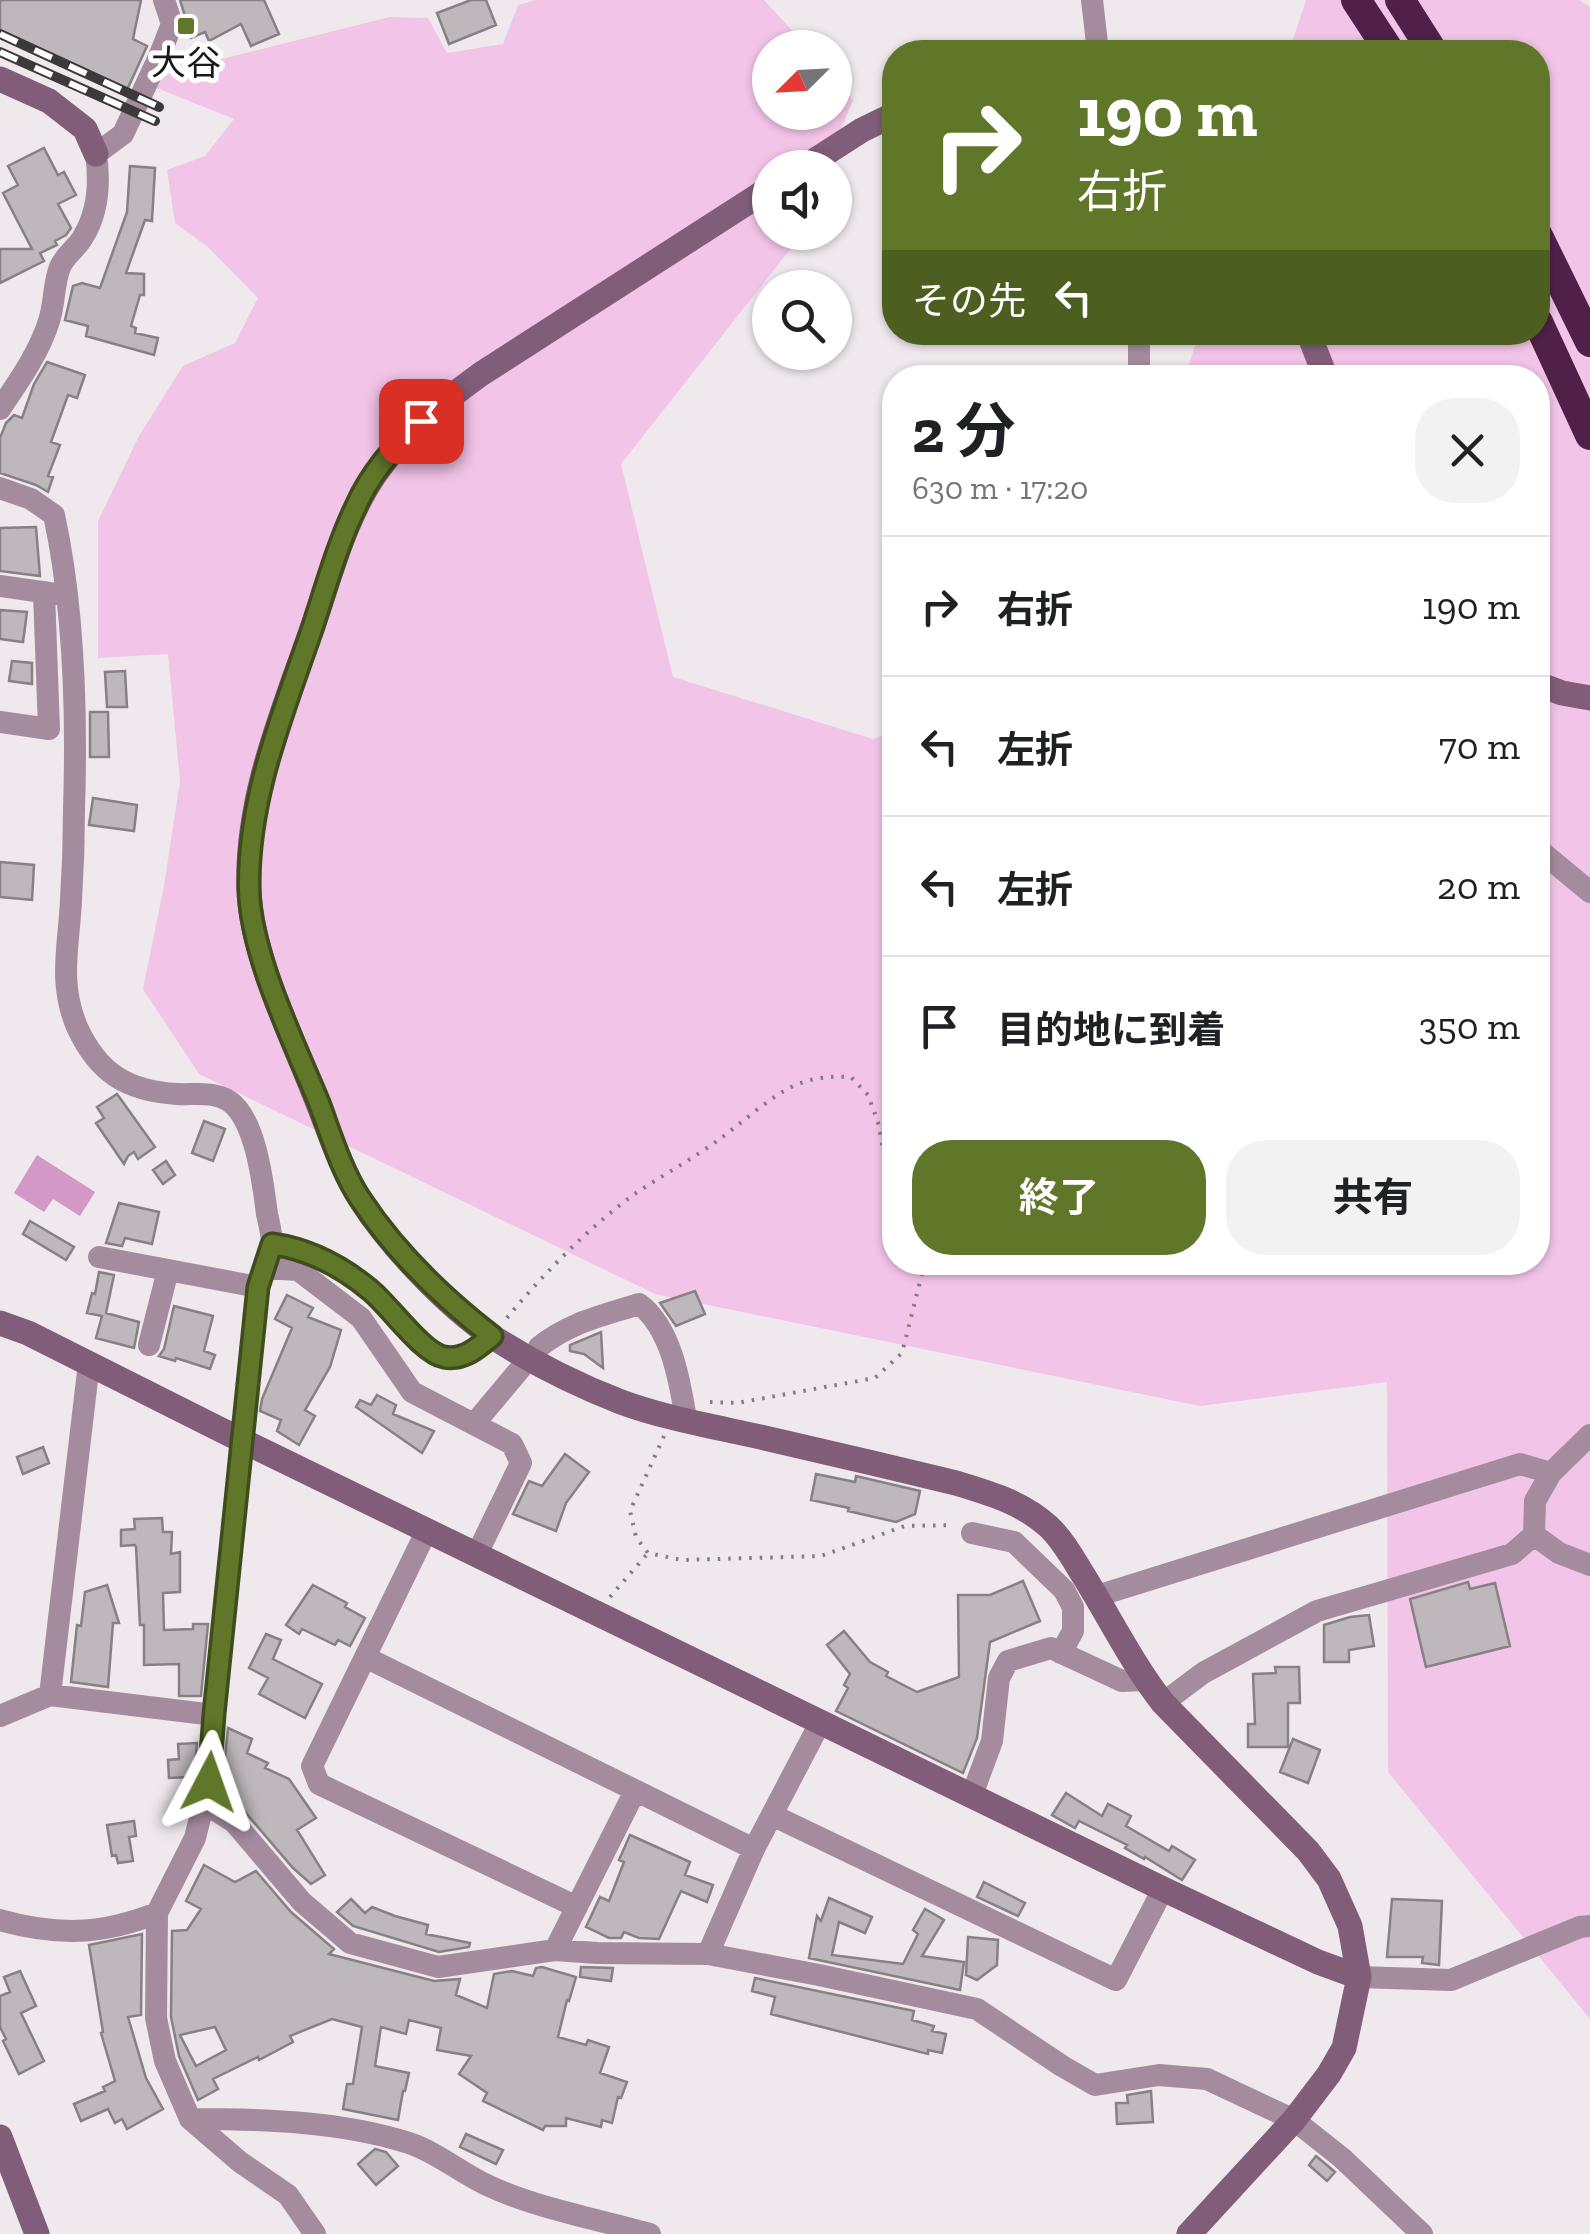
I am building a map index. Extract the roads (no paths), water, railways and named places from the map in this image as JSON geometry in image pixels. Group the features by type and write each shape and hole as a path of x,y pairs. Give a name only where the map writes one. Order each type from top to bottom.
{"highway":[{"path":"1356,0 1382,40"},
{"path":"1400,0 1426,40"},
{"path":"1550,260 1590,342"},
{"path":"1549,345 1590,435"}],"street":[{"path":"96,154 123,134 159,57 172,24 164,0"},
{"path":"1092,0 1097,40"},
{"path":"0,79 49,101 85,128 96,154 100,181 96,206 84,236 61,263 50,319 33,358 0,409"},
{"path":"831,150 882,120"},
{"path":"752,201 480,374 405,436 377,471 358,502 338,552 266,764 253,828 249,891 256,942 359,1198 391,1239 462,1313 492,1336 551,1370 624,1403 956,1483 1003,1497 1049,1526 1163,1703 1308,1851 1329,1879 1350,1926 1359,1978 1344,2048 1294,2120 1188,2234"},
{"path":"0,488 31,499 54,515 64,558 55,594 49,729 0,722"},
{"path":"0,586 55,594"},
{"path":"55,594 76,762 67,998 88,1048 114,1076 128,1084 174,1094 208,1094 230,1102 241,1114 261,1173 272,1244 261,1278 209,1782 195,1838 157,1913 156,2018 166,2060 190,2119 240,2162 288,2194 315,2234"},
{"path":"1550,689 1590,698"},
{"path":"1550,859 1590,892"},
{"path":"272,1244 314,1254 369,1289 430,1350 446,1358 472,1353 492,1336"},
{"path":"99,1257 168,1270 261,1278 298,1270 361,1318 412,1392 512,1444 522,1463 477,1554"},
{"path":"149,1346 168,1270"},
{"path":"539,1346 572,1324 639,1304 649,1311 670,1351 680,1385 679,1418"},
{"path":"0,1322 1164,1889 1359,1978 1451,1980 1590,1926"},
{"path":"50,1695 88,1363"},
{"path":"474,1424 521,1368"},
{"path":"1163,1703 1204,1673 1317,1611 1512,1554 1534,1535 1535,1501 1550,1473 1590,1436"},
{"path":"1097,1596 1520,1464 1550,1473"},
{"path":"427,1530 312,1766 318,1784 577,1907"},
{"path":"972,1532 1014,1542 1064,1590 1074,1607 1072,1630 1061,1653"},
{"path":"1534,1535 1590,1565"},
{"path":"972,1796 992,1741 999,1678 1008,1661 1051,1648 1122,1680 1145,1680"},
{"path":"365,1657 754,1849"},
{"path":"0,1716 50,1695 214,1714"},
{"path":"708,1954 754,1849 821,1721"},
{"path":"555,1950 635,1791"},
{"path":"204,1804 234,1822 302,1902 350,1942 438,1966 555,1950 708,1954 977,2009 1095,2085 1159,2075 1207,2079 1294,2120 1342,2158 1422,2234"},
{"path":"772,1816 1116,1980 1164,1889"},
{"path":"0,1920 26,1927 81,1932 126,1926 157,1913"},
{"path":"190,2119 259,2119 372,2133 414,2145 490,2187 650,2234"},
{"path":"0,2138 38,2234"}],"railway":[{"path":"0,34 159,107"},
{"path":"0,52 155,121"}],"place":[{"name":"大谷","path":"186,26"}]}
